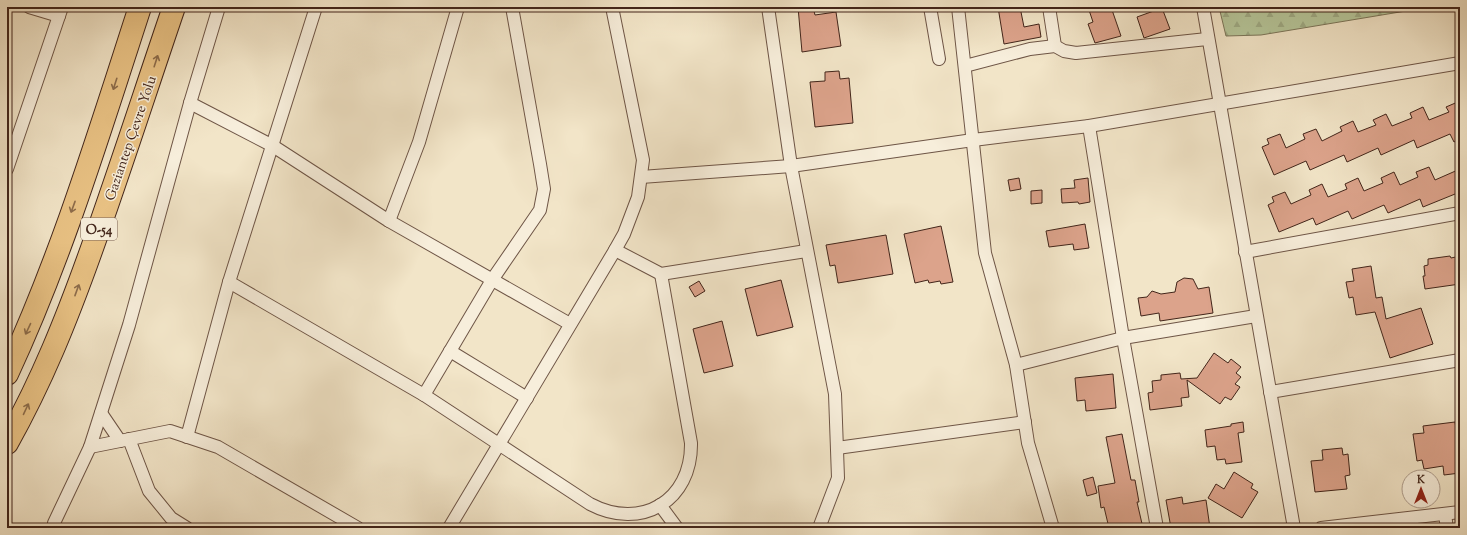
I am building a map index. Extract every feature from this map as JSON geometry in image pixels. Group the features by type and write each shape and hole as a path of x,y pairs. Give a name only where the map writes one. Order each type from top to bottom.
{"highway":[{"name":"O-54","path":"7,374 32,321 48,277 93,151 140,7"},
{"name":"Gaziantep Çevre Yolu","path":"7,443 22,416 61,333 124,161 174,7"}],"street":[{"path":"7,168 60,12 29,7"},
{"path":"54,528 54,523 90,447 129,325 190,103 219,7"},
{"path":"187,437 229,282 316,7"},
{"path":"389,221 419,142 458,7"},
{"path":"424,395 492,280 540,210 544,189 512,7"},
{"path":"449,528 615,250 624,234 638,196 643,160 612,7"},
{"path":"768,7 791,166 835,394 838,478 819,528"},
{"path":"930,7 939,59"},
{"path":"958,7 984,253 1016,365 1028,443 1053,528"},
{"path":"1049,7 1055,46"},
{"path":"1203,7 1294,528"},
{"path":"965,66 1030,49 1055,46 1064,51 1076,53 1208,39"},
{"path":"641,177 791,166 973,140 1089,126 1460,63"},
{"path":"190,103 273,146 389,221 570,324"},
{"path":"1089,126 1123,338 1156,528"},
{"path":"1245,252 1460,213"},
{"path":"615,250 661,274 806,250"},
{"path":"229,282 424,395 602,510 613,513 631,514 649,511 660,505 679,488 685,478 692,454 661,274"},
{"path":"1016,365 1123,338 1256,316"},
{"path":"450,351 527,398"},
{"path":"1270,392 1460,360"},
{"path":"101,413 124,440 149,491 171,518 188,528"},
{"path":"837,448 1025,422"},
{"path":"90,447 170,431 218,447 358,528"},
{"path":"660,505 676,528"},
{"path":"1322,528 1445,515 1460,512"},
{"path":"1445,515 1447,528"}],"green space":[{"path":"1219,7 1430,7 1261,35 1226,36"}],"building":[{"path":"798,7 813,7 815,15 836,12 841,46 802,52"},
{"path":"998,7 1020,7 1024,27 1039,24 1041,37 1004,44"},
{"path":"1088,7 1111,7 1121,36 1095,43 1088,24 1093,22"},
{"path":"1162,8 1170,29 1144,38 1137,17"},
{"path":"839,71 840,79 849,78 853,123 815,127 810,82 825,81 825,72"},
{"path":"1460,101 1460,139 1454,142 1450,134 1417,148 1414,140 1381,155 1378,148 1347,162 1344,155 1310,170 1306,161 1274,175 1262,147 1269,144 1267,139 1280,134 1286,148 1305,139 1303,134 1316,129 1322,141 1342,131 1340,127 1353,121 1358,132 1376,125 1373,120 1386,114 1392,126 1412,118 1410,113 1423,107 1429,120 1449,112 1446,107"},
{"path":"1429,167 1435,180 1460,169 1460,192 1423,207 1420,199 1388,213 1384,205 1352,219 1348,211 1316,225 1313,218 1279,232 1268,205 1274,202 1272,197 1285,192 1291,204 1311,195 1309,190 1322,184 1328,197 1347,189 1345,184 1358,178 1364,191 1383,183 1381,178 1394,172 1400,185 1418,177 1416,172"},
{"path":"1019,178 1021,189 1010,191 1008,180"},
{"path":"1088,178 1090,202 1079,204 1078,202 1062,203 1061,189 1075,188 1074,180"},
{"path":"1042,190 1042,203 1031,204 1031,191"},
{"path":"1085,224 1089,248 1074,250 1073,244 1049,247 1046,231"},
{"path":"941,226 953,282 941,284 940,281 929,283 928,280 915,283 904,234"},
{"path":"886,235 893,274 838,283 835,265 830,266 826,245"},
{"path":"1450,256 1451,258 1460,256 1460,284 1425,289 1423,276 1425,276 1424,266 1428,265 1428,259"},
{"path":"1371,266 1376,298 1382,297 1386,319 1421,308 1433,344 1390,358 1375,312 1356,315 1353,297 1349,298 1346,282 1354,281 1352,269"},
{"path":"1184,278 1193,279 1198,289 1209,287 1213,313 1160,321 1159,313 1141,316 1138,298 1147,297 1152,291 1161,294 1175,292 1177,282"},
{"path":"781,280 793,327 757,336 745,289"},
{"path":"699,281 705,291 695,297 689,287"},
{"path":"722,321 733,366 704,373 693,329"},
{"path":"1214,353 1228,363 1231,359 1241,367 1236,373 1241,377 1235,384 1240,387 1231,400 1225,397 1220,404 1187,380 1189,397 1181,398 1182,406 1150,410 1148,393 1153,392 1152,381 1161,380 1161,375 1180,373 1181,379 1197,378"},
{"path":"1113,374 1116,408 1086,411 1085,400 1077,401 1075,378"},
{"path":"1243,422 1244,432 1238,433 1242,462 1226,464 1225,459 1217,460 1215,446 1207,447 1205,430 1231,426 1231,424"},
{"path":"1455,422 1458,441 1460,440 1460,473 1444,475 1443,466 1424,469 1422,460 1417,461 1413,434 1424,433 1423,426"},
{"path":"1122,434 1131,480 1135,480 1139,502 1137,502 1143,528 1109,528 1104,507 1101,508 1098,486 1115,483 1106,437"},
{"path":"1342,448 1343,455 1348,454 1350,475 1345,476 1347,489 1315,492 1311,461 1323,460 1322,450"},
{"path":"1234,472 1253,484 1251,488 1258,492 1242,518 1208,498 1216,484 1224,489"},
{"path":"1093,477 1097,493 1087,496 1083,480"},
{"path":"1182,497 1183,504 1206,500 1210,528 1171,528 1166,500"}]}
